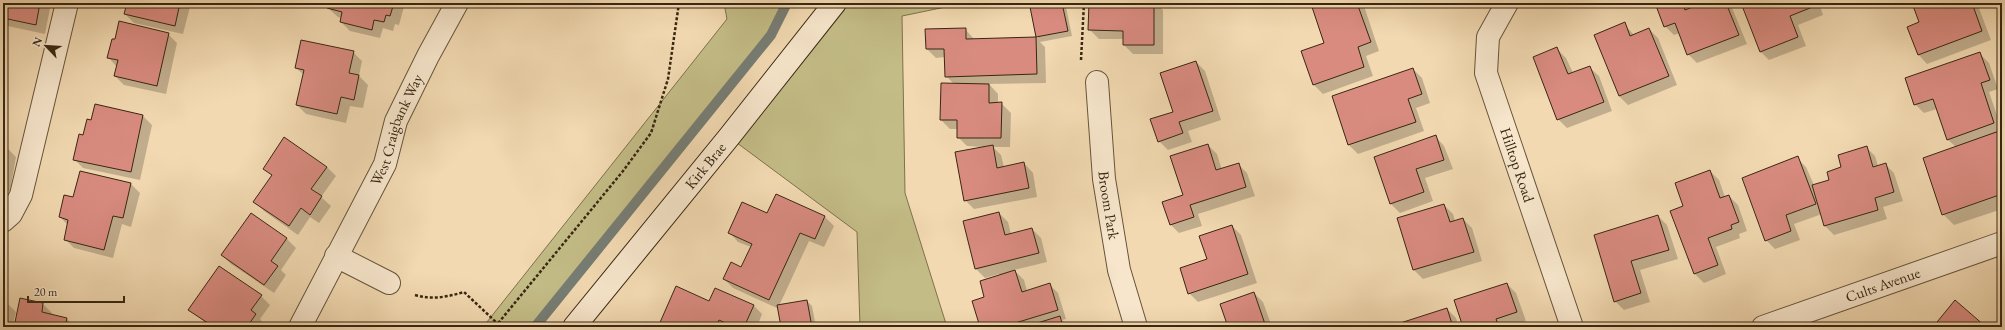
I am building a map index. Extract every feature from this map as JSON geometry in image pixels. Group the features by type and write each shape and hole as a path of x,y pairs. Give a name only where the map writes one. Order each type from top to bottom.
{"street":[{"path":"3,221 11,214 21,194 66,3"},
{"name":"West Craigbank Way","path":"300,327 385,164 396,121 428,56 457,3"},
{"name":"Kirk Brae","path":"574,327 724,144 835,3"},
{"name":"Hilltop Road","path":"1507,3 1488,37 1486,73 1572,327"},
{"name":"Broom Park","path":"1097,82 1104,179 1119,270 1136,327"},
{"name":"Cults Avenue","path":"1763,327 2002,243"},
{"path":"336,256 389,283"}],"path":[{"path":"495,327 623,171 651,133 668,79 679,3"},
{"path":"1084,3 1081,65 1097,82"},
{"path":"389,283 409,293 424,297 445,298 464,292 498,324"}],"shaded area":[{"path":"724,3 787,3 771,35 535,327 483,327 727,19"},
{"path":"835,3 965,3 902,16 905,193 947,327 860,327 857,232 729,137"}],"building":[{"path":"3,3 40,3 36,25 3,18"},
{"path":"127,3 180,3 175,26 124,14"},
{"path":"329,3 394,3 390,16 386,15 384,22 374,20 372,30 340,22 342,12 327,8"},
{"path":"1051,3 1062,3 1068,31 1036,37 1030,7"},
{"path":"1089,3 1154,3 1154,45 1123,45 1123,31 1088,30"},
{"path":"1325,3 1357,3 1371,42 1358,47 1364,67 1313,85 1301,51 1324,43 1312,7"},
{"path":"1655,3 1682,3 1685,10 1703,3 1726,3 1739,35 1687,55 1675,23 1664,27"},
{"path":"1741,3 1814,3 1815,6 1790,16 1798,37 1760,52"},
{"path":"1912,3 1972,3 1982,31 1918,55 1907,27 1919,22"},
{"path":"119,21 169,33 157,86 114,76 118,60 107,58 112,39 115,39"},
{"path":"1625,22 1630,36 1649,28 1669,76 1619,96 1594,35"},
{"path":"966,28 966,39 1036,37 1037,74 945,77 944,49 926,49 925,29"},
{"path":"301,40 354,51 349,73 359,75 354,100 341,97 337,114 296,105 304,70 295,68"},
{"path":"1557,47 1568,74 1590,66 1604,102 1557,120 1533,57"},
{"path":"1980,52 1990,80 1981,83 1994,123 1947,140 1933,99 1914,105 1905,78"},
{"path":"1196,61 1213,111 1179,122 1183,133 1158,142 1150,119 1173,112 1160,73"},
{"path":"1413,68 1422,94 1408,99 1416,122 1348,145 1332,96"},
{"path":"941,83 989,84 989,103 1002,102 1001,138 957,138 957,120 940,120"},
{"path":"95,104 143,115 131,172 73,160 79,134 83,135 87,119 91,120"},
{"path":"2002,130 2002,194 1942,215 1923,158"},
{"path":"1436,135 1444,160 1416,169 1424,192 1390,204 1374,157"},
{"path":"284,137 327,167 311,189 322,196 310,215 301,208 289,226 253,202 272,175 263,169"},
{"path":"1208,144 1216,170 1239,163 1246,187 1190,205 1194,217 1170,225 1162,202 1183,195 1170,156"},
{"path":"993,145 997,168 1024,162 1029,188 964,201 955,152"},
{"path":"3,146 7,147 3,174"},
{"path":"1867,146 1873,167 1886,163 1894,192 1875,198 1878,210 1824,226 1812,185 1829,180 1827,172 1841,167 1838,155"},
{"path":"1798,156 1816,204 1786,215 1791,231 1765,241 1742,178"},
{"path":"1710,170 1720,198 1729,195 1739,222 1731,225 1732,229 1708,238 1718,265 1694,274 1670,211 1683,206 1675,183"},
{"path":"80,171 131,183 123,218 113,216 104,250 64,240 68,220 59,217 64,195 73,197"},
{"path":"776,194 825,216 815,239 800,233 769,300 723,279 731,262 741,267 752,244 728,233 742,202 767,213"},
{"path":"1444,204 1450,222 1463,218 1474,252 1413,270 1397,218"},
{"path":"999,212 1005,235 1032,228 1039,253 975,269 963,221"},
{"path":"251,213 287,238 271,261 278,266 264,285 221,255"},
{"path":"1658,215 1669,250 1631,261 1641,293 1614,302 1594,235"},
{"path":"1232,225 1248,274 1188,294 1180,268 1207,259 1199,236"},
{"path":"219,266 262,295 251,310 256,314 247,327 214,327 188,310"},
{"path":"1015,270 1022,292 1050,283 1058,310 1002,327 980,327 972,301 984,297 980,281"},
{"path":"1507,283 1517,312 1496,319 1499,327 1463,327 1454,300"},
{"path":"676,286 709,301 715,288 754,305 744,327 734,327 719,320 716,327 658,327"},
{"path":"1254,292 1266,327 1228,327 1220,304"},
{"path":"20,298 43,303 42,312 67,318 65,327 14,327"},
{"path":"807,300 812,327 781,327 777,305"},
{"path":"1955,300 1985,326 1933,327"},
{"path":"3,301 7,302 3,321"},
{"path":"1447,308 1453,327 1395,327 1394,325"},
{"path":"1060,316 1063,327 1035,327 1034,324"}],"waterway":[{"path":"535,327 771,35 787,3"}]}
